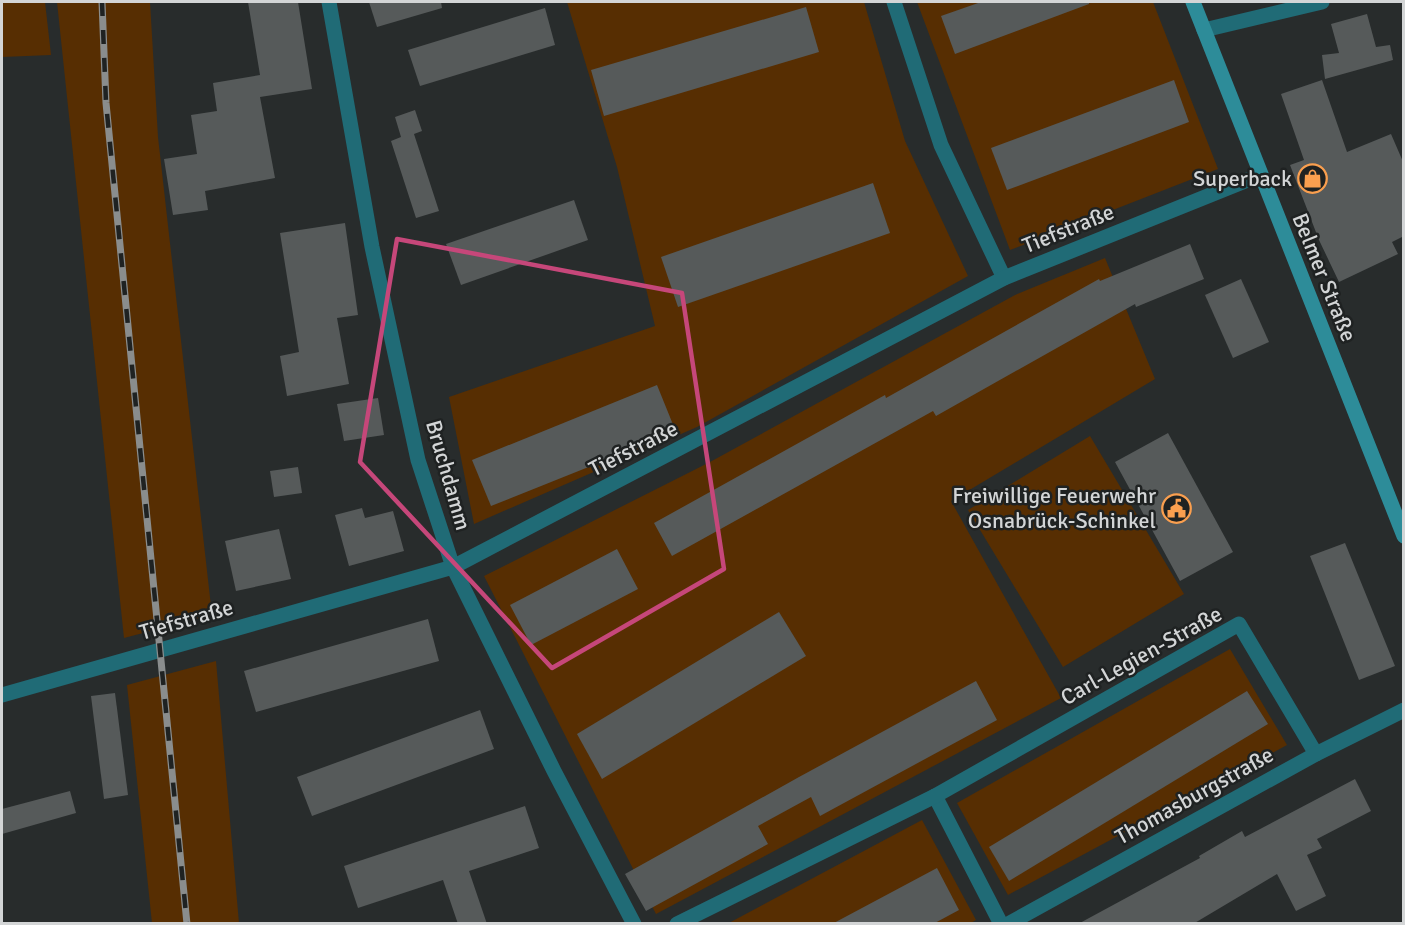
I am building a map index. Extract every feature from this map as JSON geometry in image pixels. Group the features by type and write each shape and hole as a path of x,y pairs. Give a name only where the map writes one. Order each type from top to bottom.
{"street":[{"name":"Bruchdamm","path":"328,2 372,247 416,448 453,567 554,771 634,924"},
{"path":"894,2 941,145 1004,278"},
{"name":"Belmer Straße","path":"1193,2 1404,536"},
{"path":"1204,30 1322,2"},
{"name":"Tiefstraße","path":"2,694 453,567 1004,278 1260,175"},
{"name":"Carl-Legien-Straße","path":"677,924 935,796 1239,624 1316,754"},
{"name":"Thomasburgstraße","path":"1008,924 1316,754 1404,710"},
{"path":"935,796 1001,924"}],"highlighted area":[{"path":"397,239 682,293 724,569 552,668 360,462"}],"shaded area":[{"path":"2,2 45,2 51,55 2,57"},
{"path":"57,2 150,2 158,137 212,615 124,638"},
{"path":"567,2 864,2 905,141 968,276 697,427 474,524 449,397 655,326 617,167"},
{"path":"917,2 1153,2 1218,169 1010,250"},
{"path":"1105,258 1155,379 951,501 1061,698 656,914 484,576 710,462 1015,295"},
{"path":"1090,436 1184,594 1063,667 968,510"},
{"path":"1230,649 1287,745 1008,895 957,803"},
{"path":"216,661 239,923 152,923 127,685"},
{"path":"922,820 976,920 969,924 727,924"}],"building":[{"path":"248,2 298,2 312,89 260,97 275,178 205,191 208,210 173,215 164,159 197,154 191,115 217,111 213,83 260,75"},
{"path":"369,2 441,2 442,8 377,27"},
{"path":"981,2 1089,2 1089,4 955,54 941,16"},
{"path":"806,7 819,52 604,116 591,70"},
{"path":"545,8 555,45 420,86 408,50"},
{"path":"1367,14 1376,47 1390,45 1393,60 1325,79 1322,55 1339,53 1331,24"},
{"path":"1174,80 1189,122 1007,190 991,148"},
{"path":"1322,80 1347,152 1391,134 1404,164 1404,236 1392,242 1398,254 1339,282 1319,240 1290,165 1304,160 1281,94"},
{"path":"415,110 422,131 414,134 439,211 416,218 391,141 401,137 395,117"},
{"path":"873,183 890,233 678,307 661,257"},
{"path":"574,200 588,240 461,285 446,244"},
{"path":"345,223 358,315 337,318 349,384 287,396 280,356 299,352 280,233"},
{"path":"1190,244 1204,279 1136,307 1135,304 936,416 933,411 672,556 654,523 885,395 886,398 1099,279 1100,281"},
{"path":"1241,279 1269,342 1233,358 1205,295"},
{"path":"657,385 676,432 491,506 472,460"},
{"path":"378,398 384,435 344,441 337,404"},
{"path":"1168,433 1233,552 1180,581 1115,462"},
{"path":"298,467 302,493 274,497 270,471"},
{"path":"362,508 365,518 393,511 404,551 349,566 335,515"},
{"path":"279,529 291,579 236,591 225,541"},
{"path":"1345,543 1395,666 1359,680 1310,556"},
{"path":"617,549 638,589 531,645 510,605"},
{"path":"779,612 806,656 602,779 577,734"},
{"path":"428,619 439,661 256,712 244,671"},
{"path":"976,681 997,720 820,816 811,797 758,826 768,844 646,911 625,874"},
{"path":"1247,691 1268,724 1009,881 989,847"},
{"path":"115,693 128,795 104,799 91,696"},
{"path":"480,710 494,749 312,816 297,777"},
{"path":"1355,779 1371,811 1317,839 1322,848 1307,855 1326,896 1296,911 1277,874 1193,924 1078,924 1200,858 1199,856 1242,831 1245,837"},
{"path":"70,791 76,813 2,834 2,809"},
{"path":"525,806 539,848 469,871 487,924 458,924 443,880 358,908 344,866"},
{"path":"937,868 959,910 933,924 832,924"}],"railway":[{"path":"102,2 106,103 187,924"}],"place":[{"name":"Superback","path":"1313,178"},
{"name":"Freiwillige Feuerwehr Osnabrück-Schinkel","path":"1177,508"}]}
